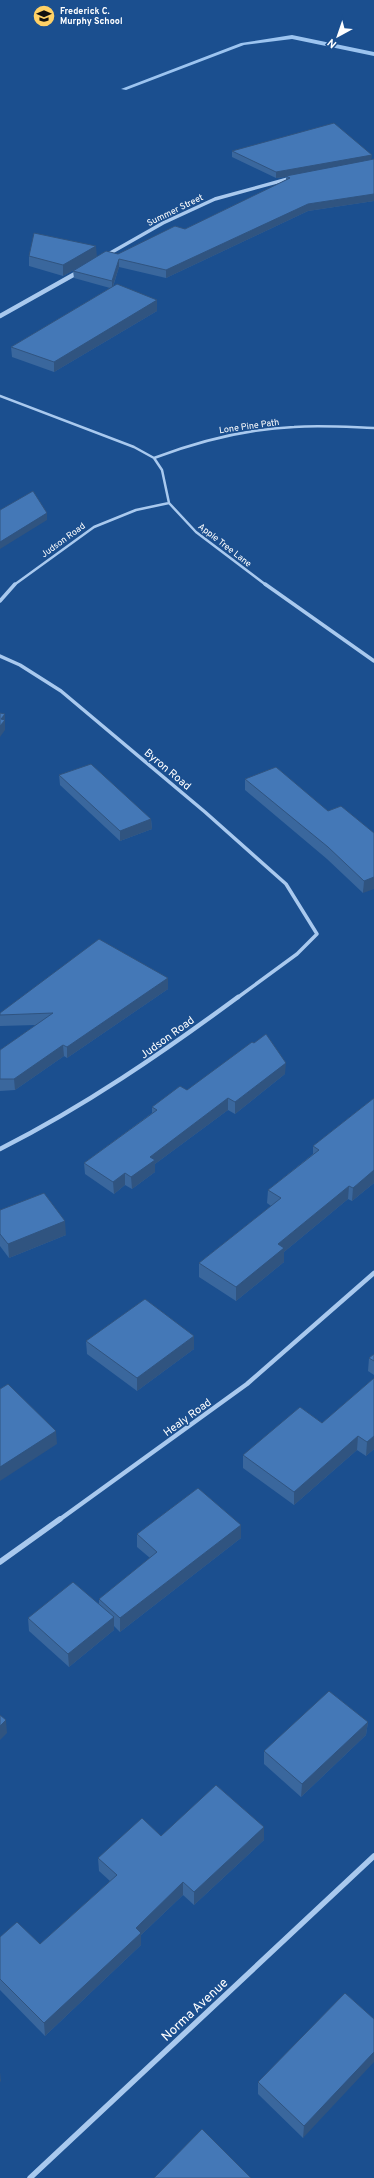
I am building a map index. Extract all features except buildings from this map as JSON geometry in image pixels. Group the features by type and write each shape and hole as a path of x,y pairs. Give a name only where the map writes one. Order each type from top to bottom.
{"street":[{"name":"Summer Street","path":"101,258 163,223 215,199 300,176"},
{"path":"0,316 89,266"},
{"path":"0,396 134,447 154,458 162,470 169,503"},
{"name":"Lone Pine Path","path":"154,458 202,441 267,428 309,426 374,428"},
{"name":"Judson Road","path":"0,601 16,583 94,527 136,510 169,503"},
{"name":"Apple Tree Lane","path":"169,503 196,532 243,569 374,661"},
{"name":"Byron Road","path":"0,656 20,665 61,691 187,797 286,884 308,916"},
{"name":"Judson Road","path":"0,1149 44,1128 127,1078 296,954 317,934 308,916"},
{"name":"Healy Road","path":"0,1562 247,1384 374,1273"},
{"name":"Norma Avenue","path":"30,2178 374,1856"}],"waterway":[{"path":"124,89 243,44 292,37 374,54"}],"place":[{"name":"Frederick C. Murphy School","path":"44,16"}]}
